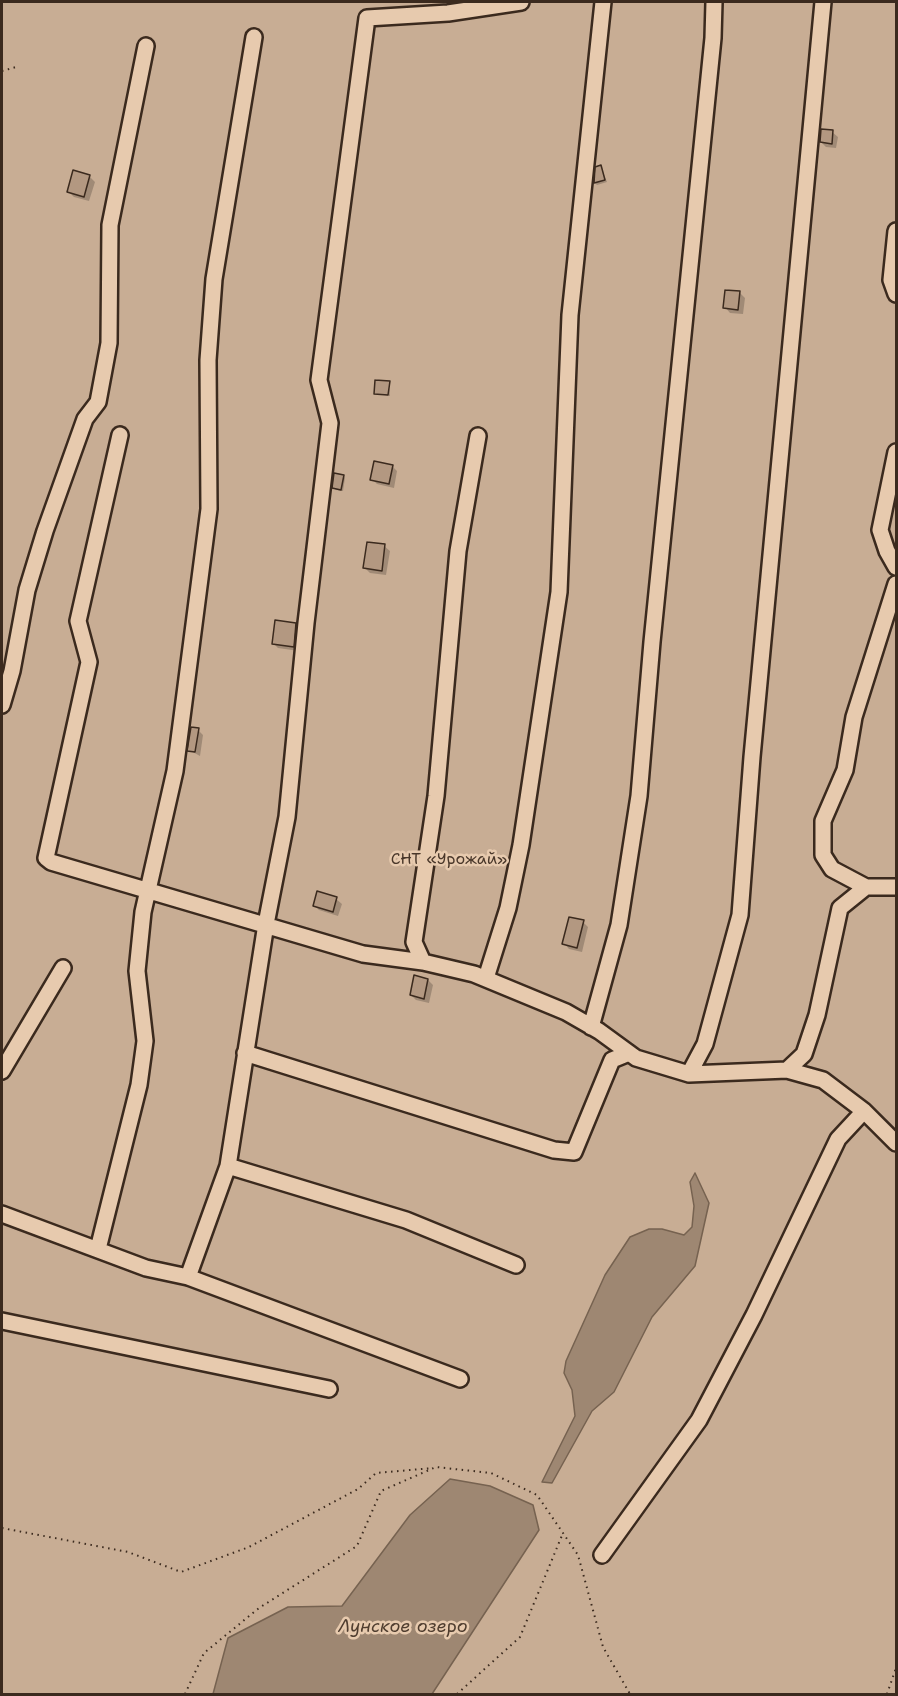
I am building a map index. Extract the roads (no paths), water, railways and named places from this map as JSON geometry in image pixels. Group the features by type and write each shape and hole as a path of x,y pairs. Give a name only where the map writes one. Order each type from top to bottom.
{"street":[{"path":"188,1277 228,1166 266,924 287,817 306,623 330,423 319,380 367,18 448,13 521,2"},
{"path":"486,978 508,908 521,845 559,592 570,315 603,2"},
{"path":"591,1027 619,925 639,796 714,2"},
{"path":"689,1074 705,1044 740,915 752,757 823,2"},
{"path":"98,1249 139,1085 145,1041 137,971 143,912 175,771 209,509 208,360 214,279 254,38"},
{"path":"2,705 12,671 27,590 45,531 85,419 98,402 109,343 110,225 146,46"},
{"path":"897,231 891,280 897,294"},
{"path":"120,435 78,621 89,662 46,858 51,862 363,954 423,962 486,978 566,1012 636,1058 689,1074 787,1070 824,1080 864,1111 897,1143"},
{"path":"423,962 414,942 436,796 458,551 478,436"},
{"path":"897,452 880,530 887,551 897,567"},
{"path":"897,584 854,717 844,770 822,821 824,855 832,869 866,887 897,887"},
{"path":"787,1070 804,1054 817,1015 840,908 866,887"},
{"path":"2,1071 63,968"},
{"path":"245,1053 554,1150 574,1152 612,1060 629,1053"},
{"path":"602,1555 699,1420 754,1315 838,1139 864,1111"},
{"path":"228,1166 406,1220 516,1265"},
{"path":"2,1214 146,1268 188,1277 460,1379"},
{"path":"2,1321 329,1389"}],"water":[{"path":"695,1173 709,1203 695,1266 652,1317 614,1392 592,1411 552,1483 542,1482 575,1416 572,1390 564,1373 566,1361 605,1275 630,1237 649,1229 662,1229 684,1235 692,1227 694,1206 690,1182"},
{"name":"Лунское озеро","path":"450,1479 490,1486 533,1505 539,1530 432,1694 213,1694 228,1638 288,1607 342,1606 410,1515"}],"park label":[{"name":"СНТ «Урожай»","path":"449,860"}]}
